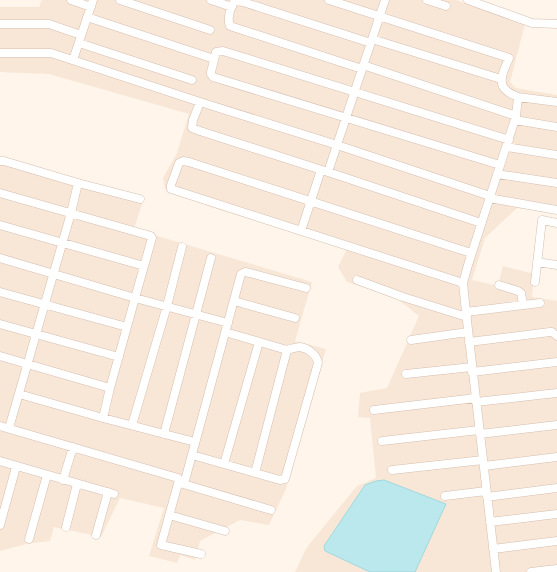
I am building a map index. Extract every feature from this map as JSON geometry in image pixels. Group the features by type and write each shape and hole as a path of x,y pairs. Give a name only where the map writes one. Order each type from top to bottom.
{"street":[{"path":"71,0 92,3 73,60"},
{"path":"120,0 210,30"},
{"path":"211,0 232,7"},
{"path":"329,0 509,58 501,79 505,90 518,97 557,102"},
{"path":"301,231 311,201 337,145 385,0"},
{"path":"426,0 446,6"},
{"path":"468,0 532,23 557,24"},
{"path":"501,79 243,2 235,1 233,3 228,21 230,26 363,67 516,118 557,127"},
{"path":"87,17 214,59"},
{"path":"0,24 49,24 80,39 192,80"},
{"path":"500,165 213,77 211,72 216,52 223,51 507,144 557,155"},
{"path":"0,52 51,53 337,145 490,197 557,210"},
{"path":"496,572 469,342 464,283 471,253 516,118 518,97"},
{"path":"200,102 192,120 192,128 482,223"},
{"path":"0,161 140,199"},
{"path":"464,283 171,189 171,185 179,163 183,161 471,253"},
{"path":"497,174 557,183"},
{"path":"9,428 54,274 78,183"},
{"path":"0,194 151,236 152,238 103,418"},
{"path":"535,282 542,220 557,223"},
{"path":"0,225 144,266"},
{"path":"132,426 182,247"},
{"path":"0,258 196,315 259,342 288,350 300,347 316,356 318,363 285,479 280,480 192,455"},
{"path":"164,434 211,258"},
{"path":"537,262 557,265"},
{"path":"201,554 161,545 169,515 192,455 241,274 245,272 250,273 306,288"},
{"path":"357,280 403,297 466,314 540,303"},
{"path":"499,285 521,293 523,305"},
{"path":"0,292 127,327"},
{"path":"234,301 295,318"},
{"path":"0,324 119,357"},
{"path":"411,340 468,332"},
{"path":"469,342 550,332 557,336"},
{"path":"224,464 259,342"},
{"path":"255,473 288,350"},
{"path":"0,356 110,388"},
{"path":"406,374 557,362"},
{"path":"374,410 557,392"},
{"path":"19,394 195,442"},
{"path":"382,440 557,424"},
{"path":"0,426 178,478 181,484 271,510"},
{"path":"64,480 73,447"},
{"path":"392,470 557,456"},
{"path":"0,462 111,493 96,535"},
{"path":"0,525 16,467"},
{"path":"29,539 47,475"},
{"path":"66,527 77,484"},
{"path":"446,496 557,488"},
{"path":"490,522 557,514"},
{"path":"169,515 225,530"},
{"path":"493,549 557,541"},
{"path":"531,572 557,569"}],"shaded area":[{"path":"42,0 456,0 525,24 510,82 516,88 557,95 557,212 517,208 485,238 472,280 498,286 503,266 534,274 532,297 557,301 557,572 295,572 307,547 357,486 376,478 370,418 358,417 360,393 387,388 419,316 395,297 347,282 338,267 347,249 211,207 165,189 163,178 177,153 189,114 49,74 0,72 0,7 39,7"},
{"path":"0,158 144,198 134,229 312,282 295,341 326,349 286,489 269,525 240,520 200,541 195,560 180,555 177,563 149,556 164,508 120,498 101,537 54,527 50,541 26,544 0,551"}],"water":[{"path":"384,480 446,504 415,572 370,572 325,551 324,546 365,485"}]}
